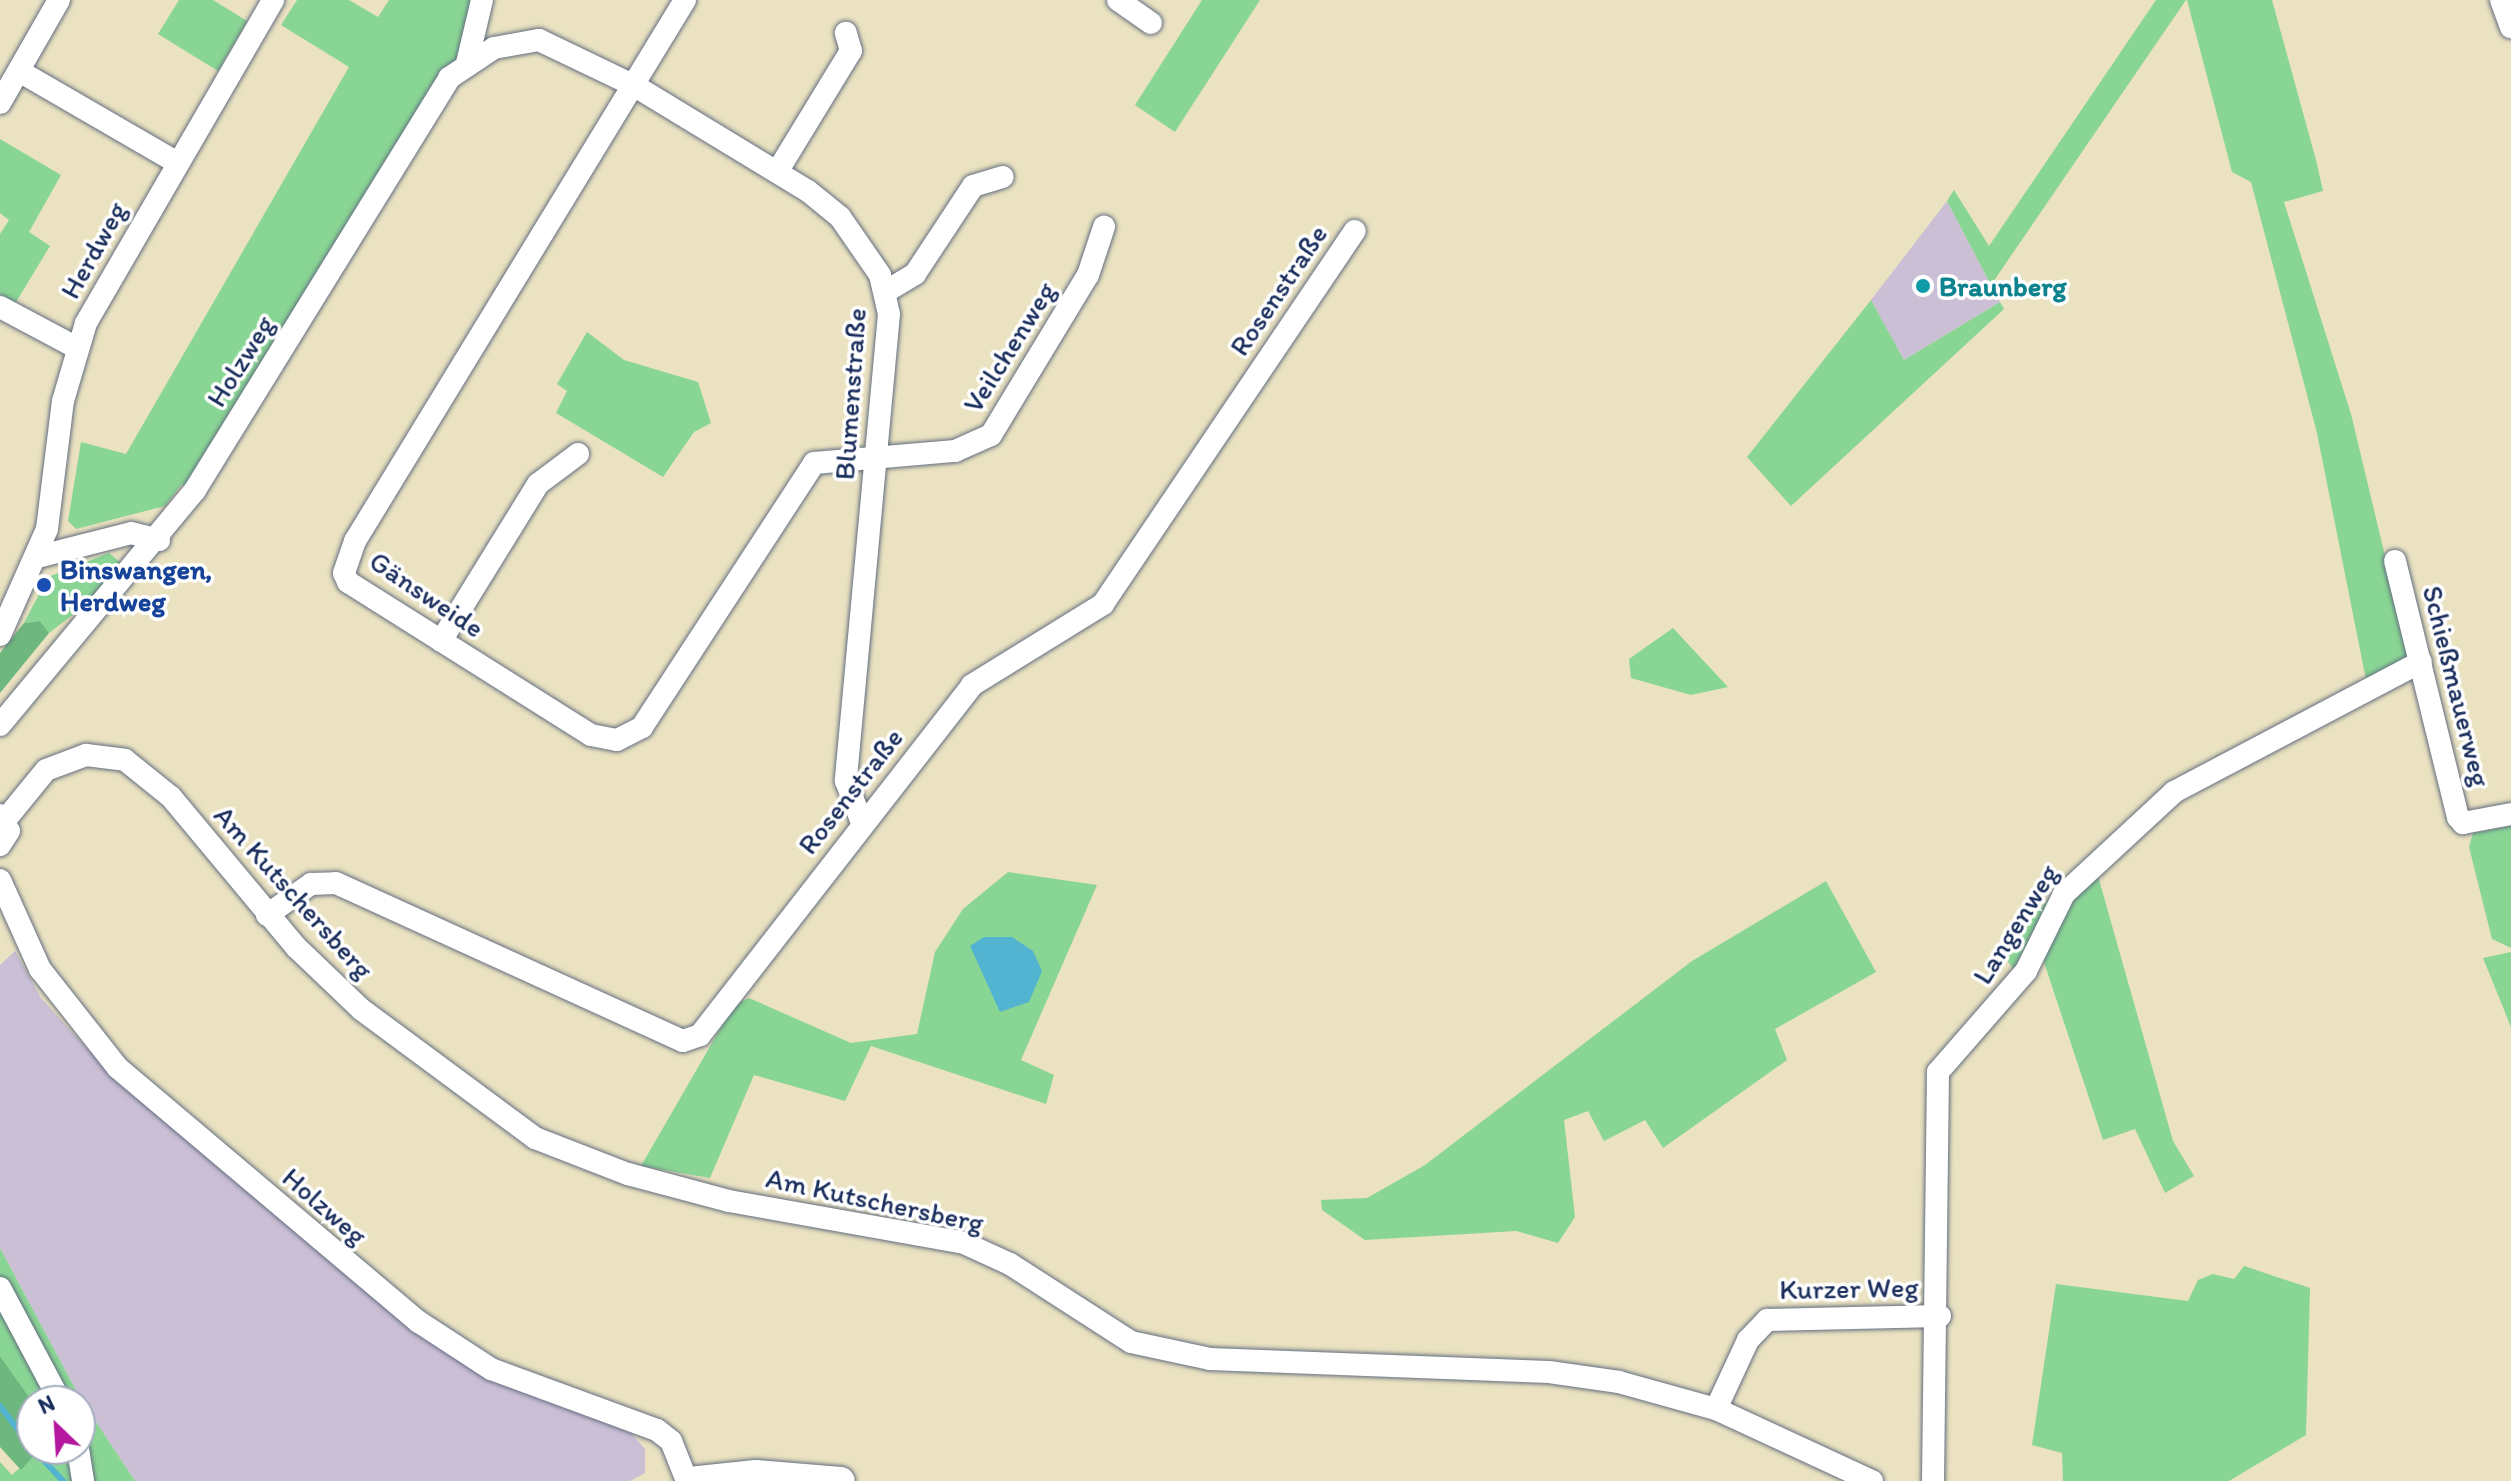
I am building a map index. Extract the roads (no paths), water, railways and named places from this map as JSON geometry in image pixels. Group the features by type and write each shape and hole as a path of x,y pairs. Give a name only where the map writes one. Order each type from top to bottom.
{"street":[{"path":"0,103 59,0"},
{"name":"Herdweg","path":"0,635 37,557 77,348 178,163 273,0"},
{"name":"Holzweg","path":"0,725 159,540 449,78 467,63 482,0"},
{"path":"635,86 685,0"},
{"path":"1118,0 1151,23"},
{"path":"2501,0 2511,27"},
{"path":"777,172 851,51 846,33"},
{"name":"Blumenstraße","path":"467,63 494,48 539,40 635,86 777,172 840,217 885,292 877,452 846,781 861,820"},
{"path":"19,71 178,163"},
{"name":"Gänsweide","path":"635,86 347,559 348,582 591,735 617,740 632,734 801,475 834,456 877,452"},
{"path":"885,292 915,274 973,186 1003,177"},
{"name":"Veilchenweg","path":"877,452 955,451 991,435 1088,275 1104,227"},
{"name":"Rosenstraße","path":"267,915 311,884 336,883 691,1041 744,983 861,820 972,685 1092,617 1146,548 1355,231"},
{"path":"0,307 77,348"},
{"path":"441,641 538,484 578,454"},
{"path":"37,557 131,533 159,540"},
{"name":"Schießmauerweg","path":"2395,561 2458,817 2463,823 2511,814"},
{"name":"Langenweg","path":"1933,1481 1940,1316 1933,1092 1938,1072 2026,971 2064,894 2174,792 2421,662"},
{"name":"Am Kutschersberg","path":"3,817 56,765 86,755 125,760 171,797 267,915 362,1010 459,1088 535,1138 628,1174 729,1201 964,1243 1010,1264 1131,1342 1210,1359 1549,1372 1716,1409 1872,1481"},
{"path":"0,845 9,831 3,817"},
{"name":"Holzweg","path":"0,880 40,969 118,1068 419,1322 491,1369 657,1430 671,1441 688,1481"},
{"path":"0,1288 52,1385"},
{"name":"Kurzer Weg","path":"1716,1409 1748,1340 1767,1320 1940,1316"},
{"path":"688,1481 756,1474 841,1481"}],"water":[{"path":"984,937 1012,937 1033,951 1042,971 1029,1002 1000,1012 970,946"}],"waterway":[{"path":"0,1406 16,1427"},
{"path":"48,1465 63,1481"}],"place":[{"name":"Braunberg","path":"1923,286"},
{"name":"Binswangen, Herdweg","path":"44,585"}]}
